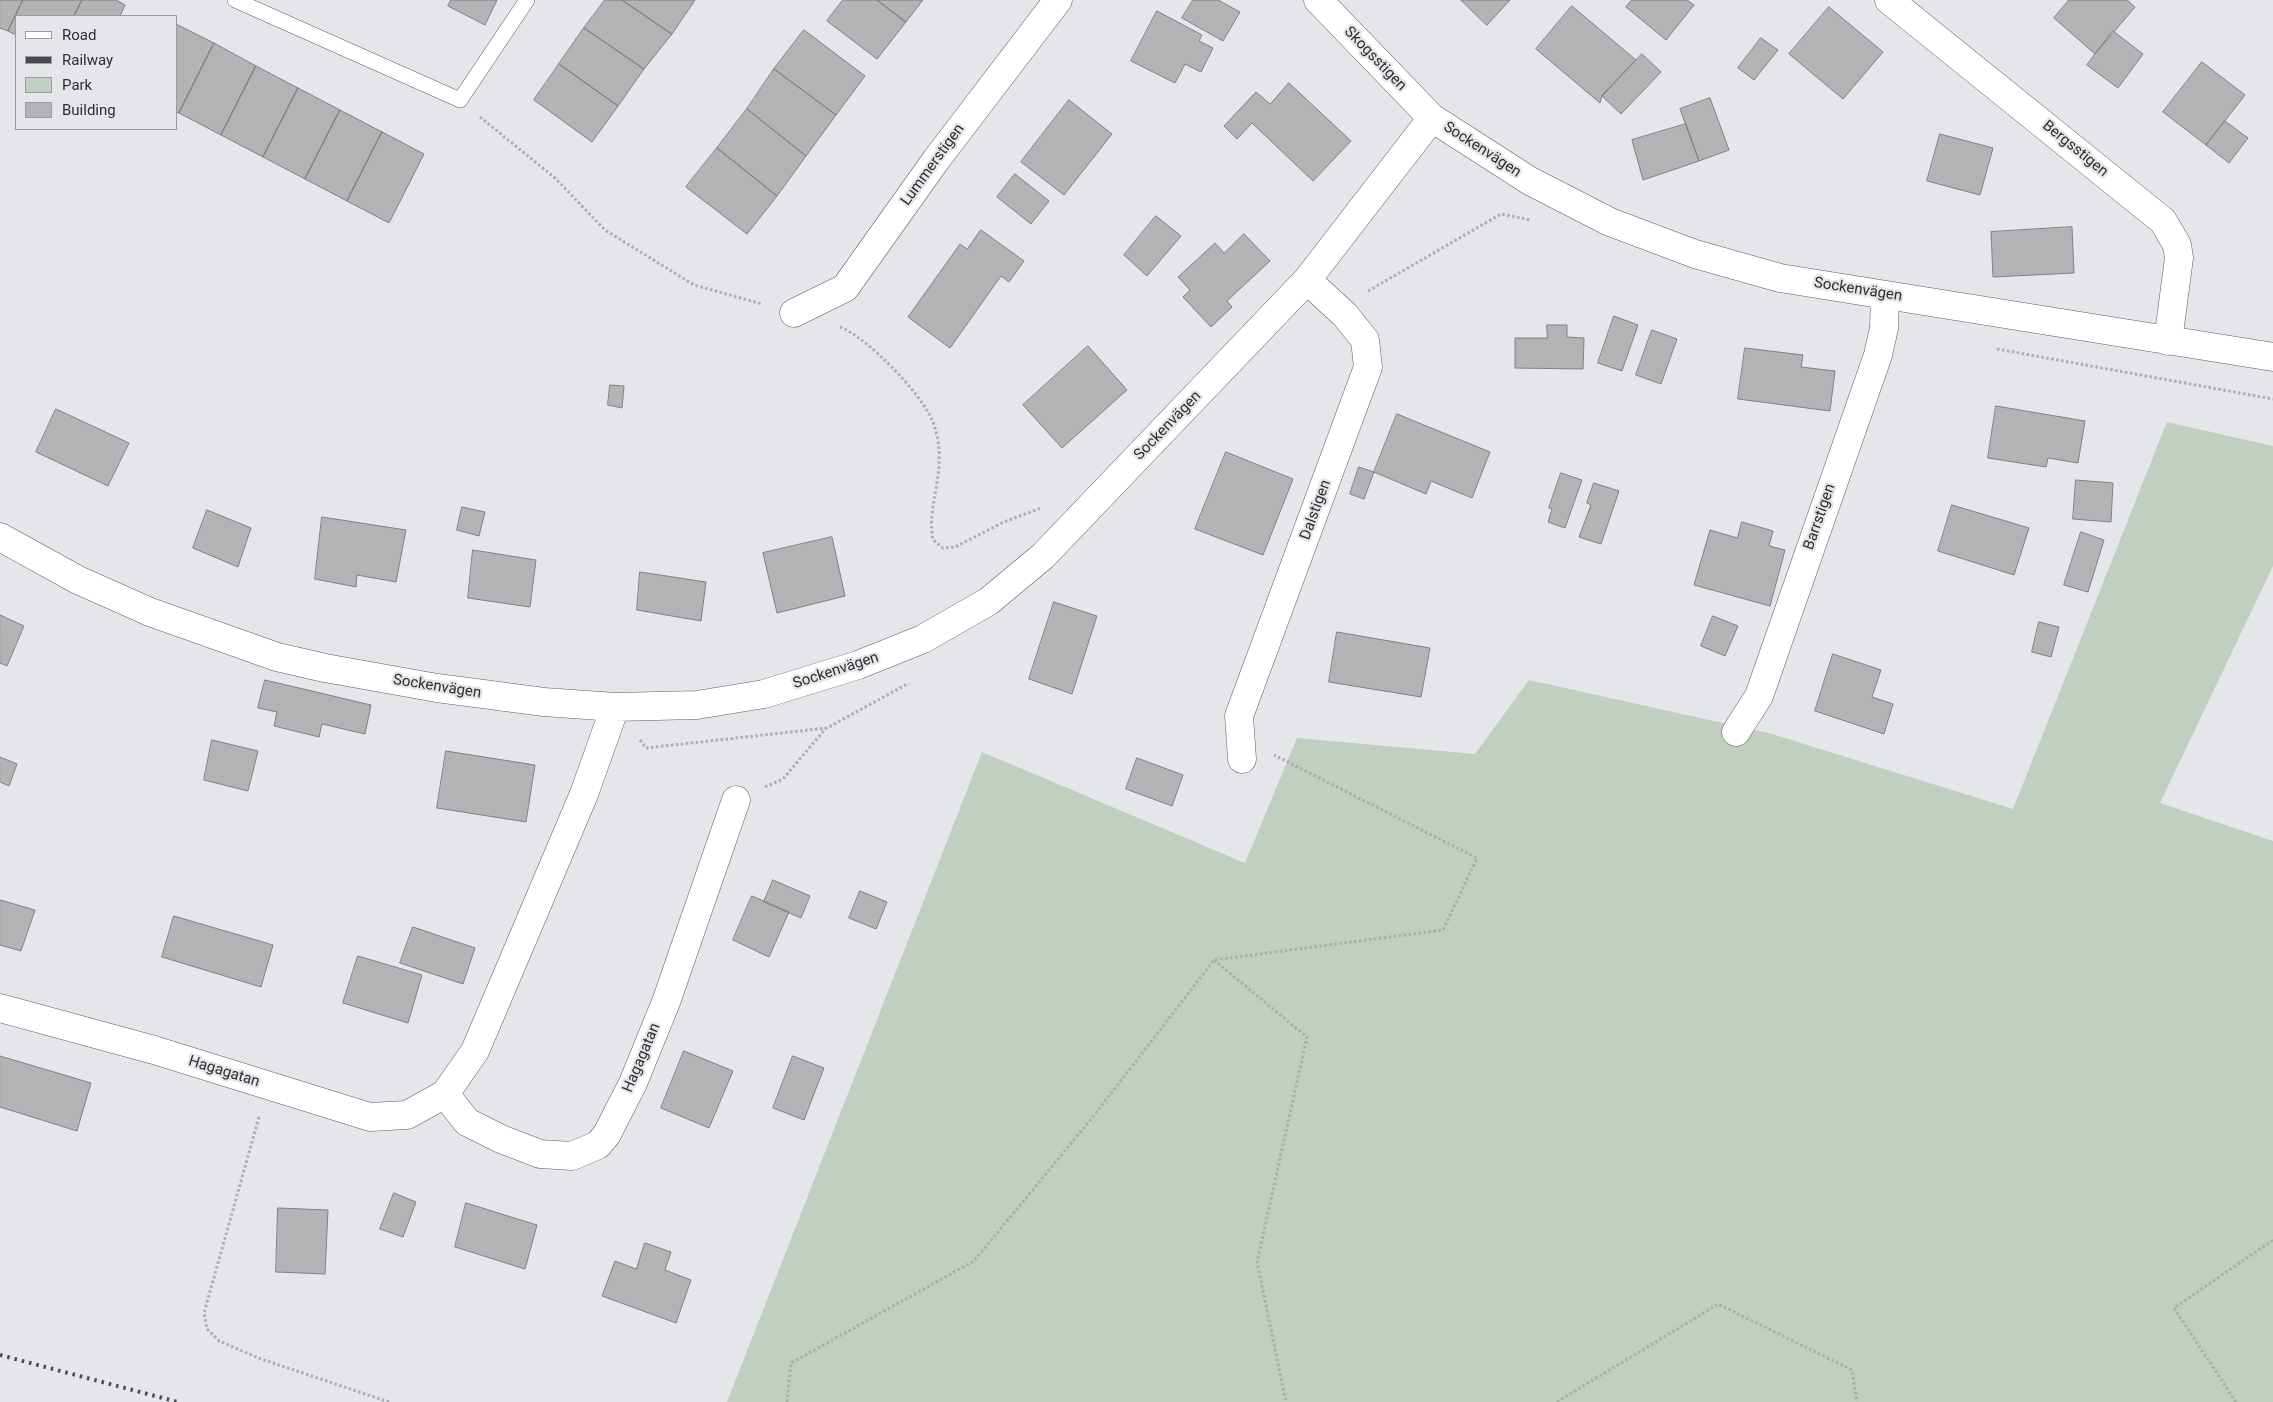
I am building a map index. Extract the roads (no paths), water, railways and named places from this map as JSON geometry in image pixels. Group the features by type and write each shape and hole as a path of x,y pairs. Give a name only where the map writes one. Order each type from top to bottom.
{"street":[{"name":"Lummerstigen","path":"794,312 845,288 936,160 1058,0"},
{"name":"Skogsstigen","path":"1318,0 1432,118"},
{"name":"Bergsstigen","path":"1889,0 2163,221 2176,245 2179,258 2168,341"},
{"name":"Sockenvägen","path":"0,537 78,580 150,612 277,657 437,688 544,702 615,707 706,704 764,694 858,665 923,639 990,602 1043,556 1307,280 1432,118 1530,181 1610,222 1695,254 1780,278 2273,357"},
{"name":"Dalstigen","path":"1241,749 1239,716 1368,367 1365,340 1337,308 1307,280"},
{"name":"Barrstigen","path":"1736,732 1759,696 1878,355 1884,328 1885,295"},
{"name":"Hagagatan","path":"0,1008 154,1050 370,1117 407,1115 445,1094 474,1050 584,794 615,707"},
{"name":"Hagagatan","path":"445,1094 468,1122 501,1139 540,1154 572,1156 598,1145 607,1134 633,1082 662,1011 736,800"}],"lane":[{"path":"235,0 460,100 527,0"}],"railway":[{"path":"0,1355 178,1402"}]}
